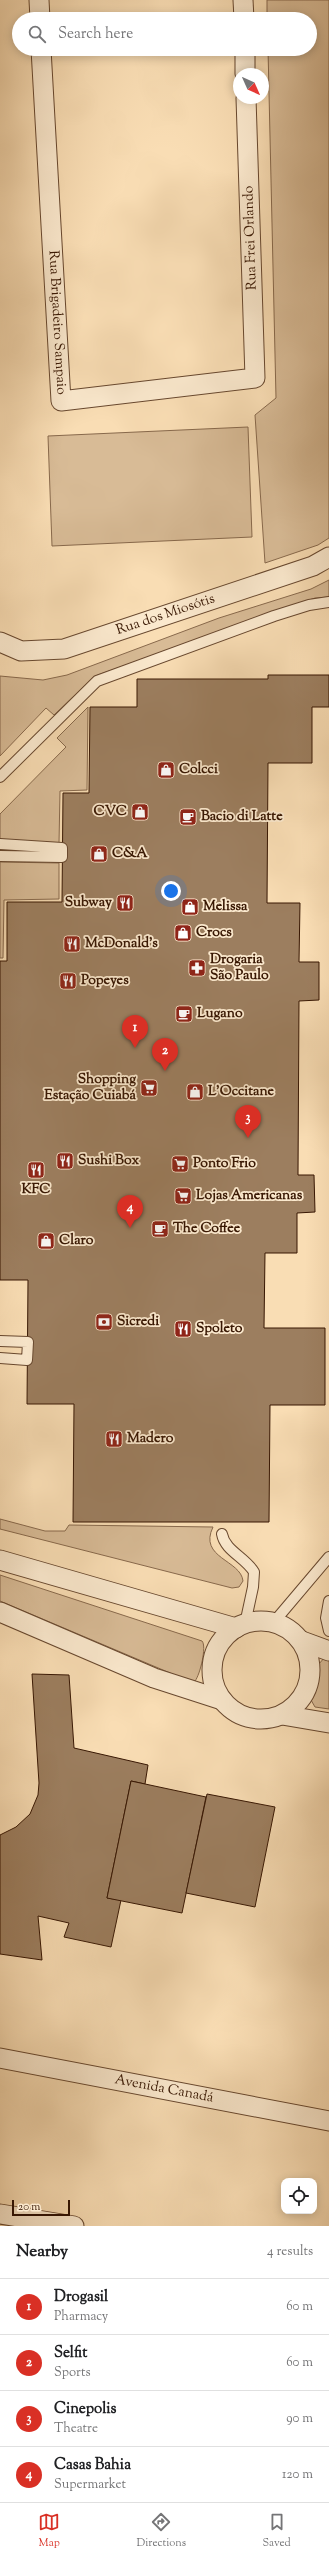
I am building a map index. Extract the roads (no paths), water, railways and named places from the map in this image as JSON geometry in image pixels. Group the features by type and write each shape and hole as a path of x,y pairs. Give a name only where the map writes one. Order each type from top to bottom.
{"street":[{"path":"39,0 40,12"},
{"path":"243,0 244,12"},
{"name":"Rua Brigadeiro Sampaio","path":"41,56 61,400 255,378"},
{"path":"245,56 245,68"},
{"name":"Rua Frei Orlando","path":"246,104 255,378"},
{"name":"Rua dos Miosótis","path":"0,642 21,652 64,649 313,566 329,557"},
{"path":"0,1560 240,1626"},
{"path":"0,1612 154,1678 222,1700"},
{"path":"302,1641 308,1654 311,1668 309,1683 303,1696 294,1707 282,1715 266,1720 249,1718 234,1711 222,1700 215,1686 212,1671 214,1656 221,1642 240,1626 260,1621 274,1622 289,1630 302,1641 329,1651"},
{"path":"282,1715 329,1724"},
{"name":"Avenida Canadá","path":"0,2058 329,2120"},
{"path":"0,2214 74,2226"}],"lane":[{"path":"0,777 97,681 274,616 309,605 329,602"},
{"path":"0,844 62,848 62,857 0,856"},
{"path":"0,1341 28,1342 28,1348 27,1360 0,1358"},
{"path":"222,1534 224,1542 243,1558 254,1572 253,1587 240,1626"},
{"path":"274,1622 329,1557"},
{"path":"329,1601 326,1618 329,1631"}],"place":[{"name":"Colcci","path":"166,770"},
{"name":"CVC","path":"140,812"},
{"name":"Bacio di Latte","path":"188,817"},
{"name":"C&A","path":"99,854"},
{"name":"Subway","path":"125,903"},
{"name":"Melissa","path":"190,907"},
{"name":"Crocs","path":"183,933"},
{"name":"McDonald's","path":"72,944"},
{"name":"Drogaria São Paulo","path":"197,968"},
{"name":"Popeyes","path":"68,981"},
{"name":"Lugano","path":"184,1014"},
{"name":"Drogasil","path":"135,1048"},
{"name":"Selfit","path":"165,1071"},
{"name":"Shopping Estação Cuiabá","path":"149,1088"},
{"name":"L'Occitane","path":"195,1092"},
{"name":"Cinepolis","path":"248,1138"},
{"name":"Sushi Box","path":"65,1161"},
{"name":"Ponto Frio","path":"180,1164"},
{"name":"KFC","path":"36,1170"},
{"name":"Lojas Americanas","path":"183,1196"},
{"name":"Casas Bahia","path":"130,1228"},
{"name":"The Coffee","path":"160,1229"},
{"name":"Claro","path":"46,1241"},
{"name":"Sicredi","path":"104,1322"},
{"name":"Spoleto","path":"183,1329"},
{"name":"Madero","path":"114,1439"}]}
